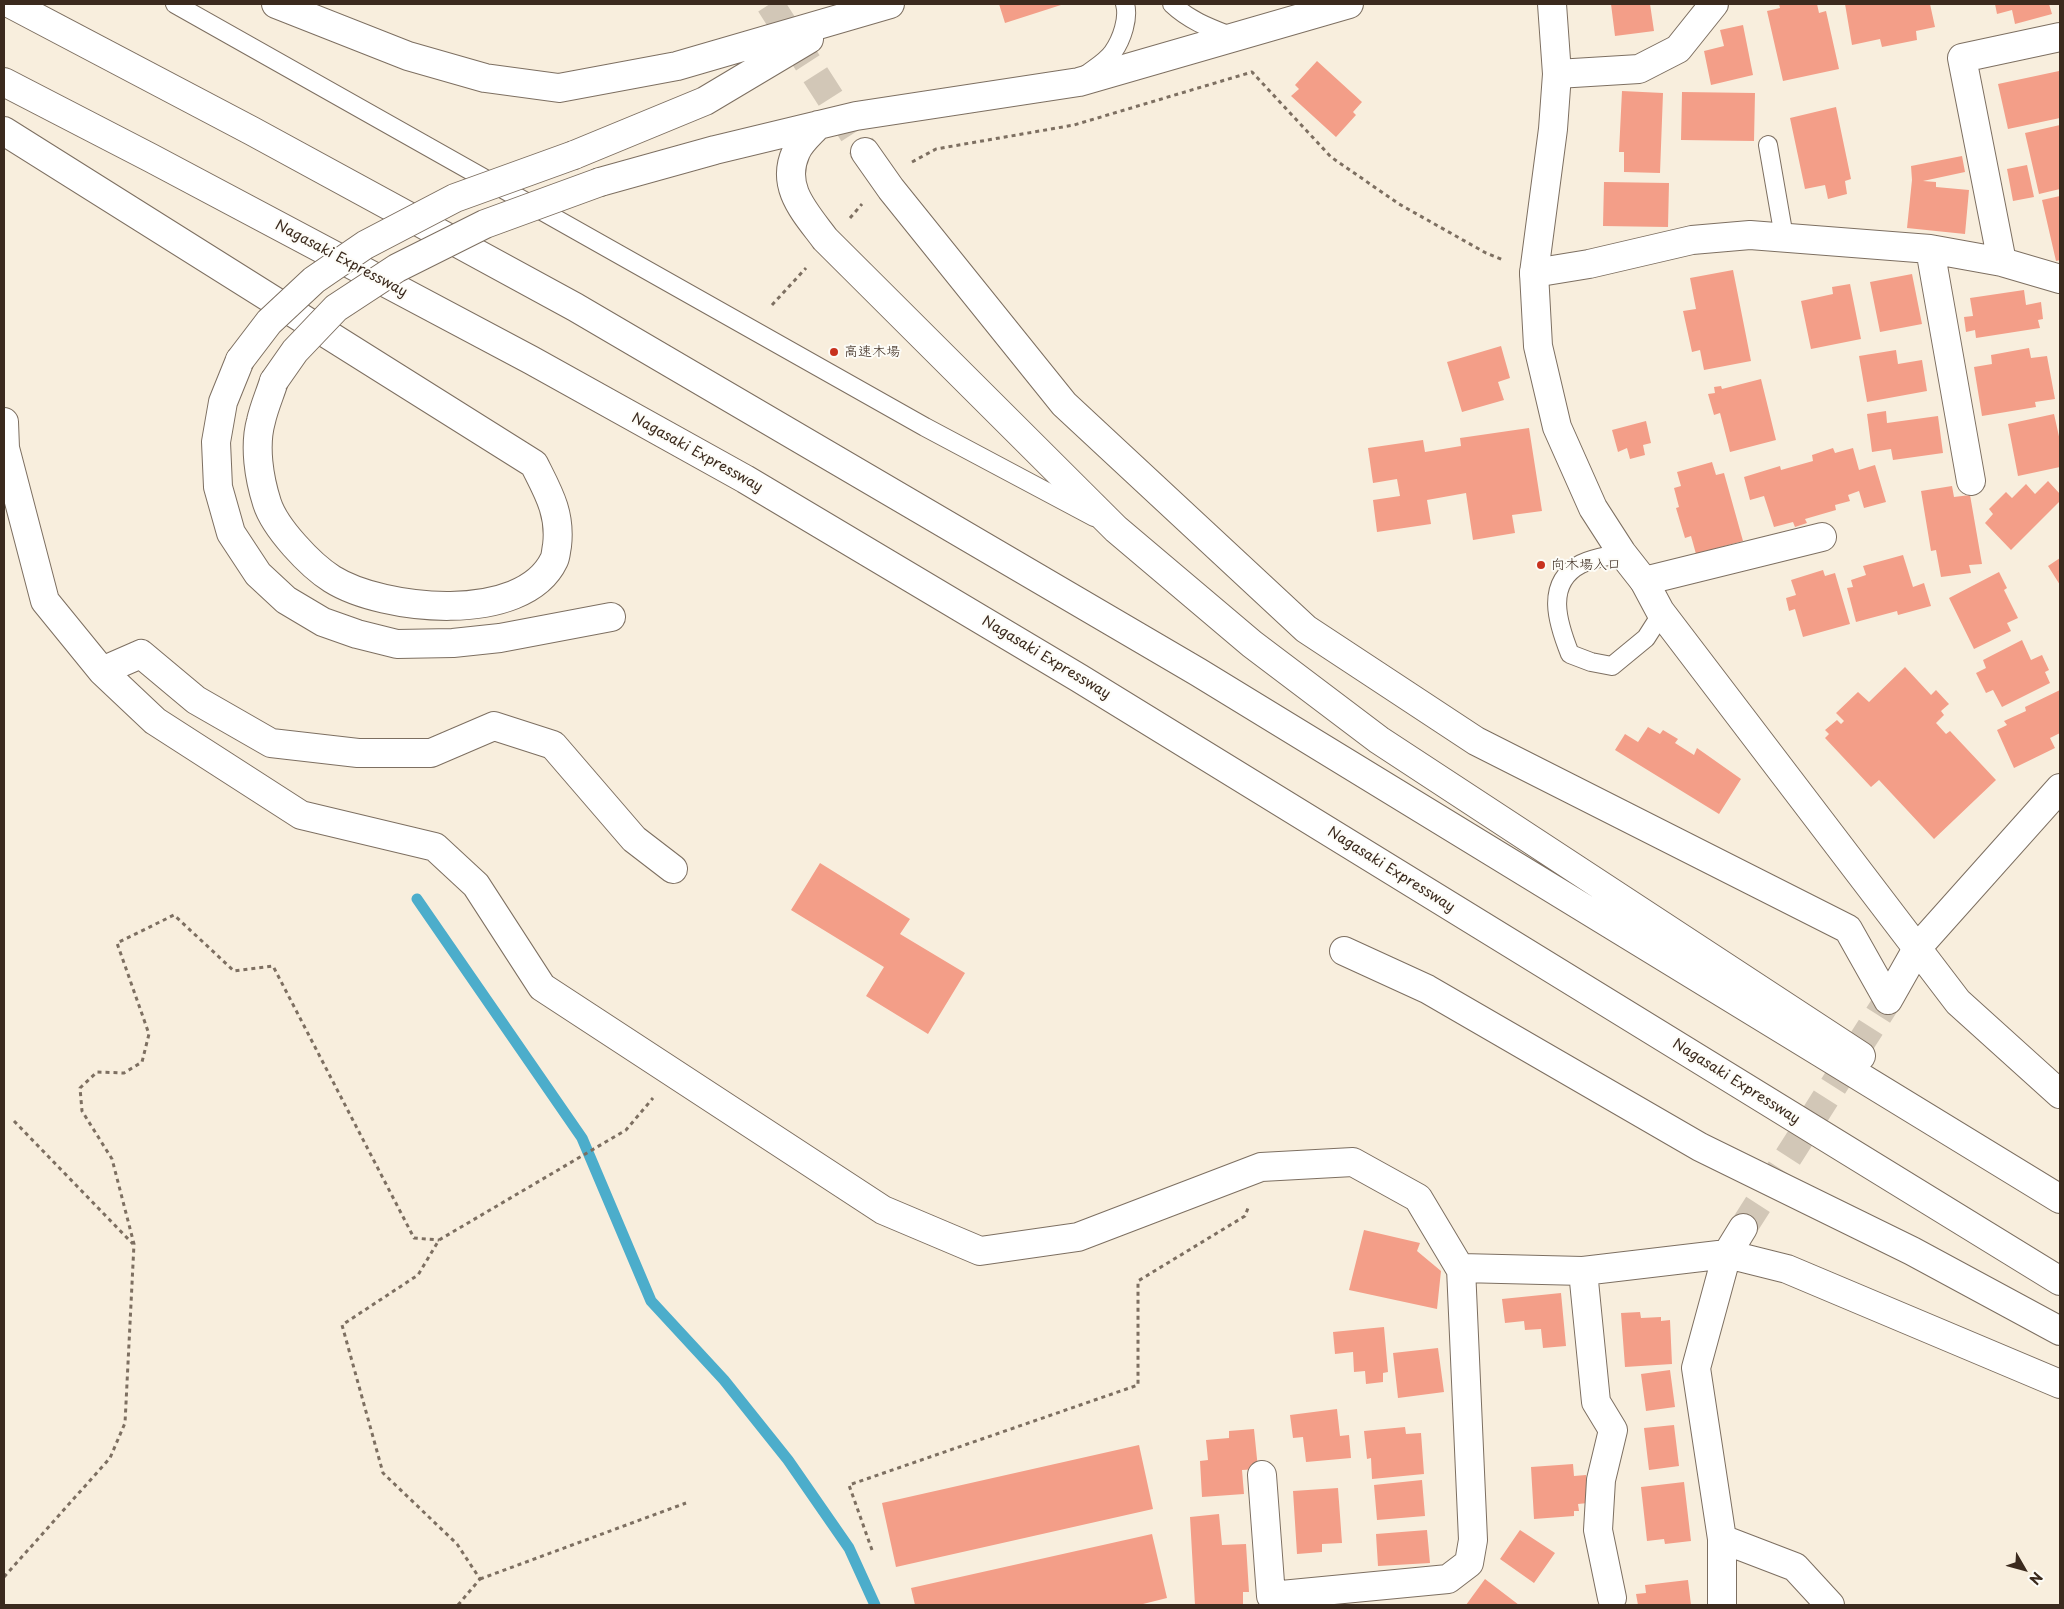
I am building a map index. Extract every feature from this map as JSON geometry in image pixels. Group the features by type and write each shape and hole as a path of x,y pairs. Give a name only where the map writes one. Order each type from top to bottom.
{"main road":[{"path":"10,4 252,131 575,307 1198,672 2060,1200"},
{"path":"276,4 408,56 485,78 559,88 677,66 890,4"},
{"path":"4,131 534,464 555,506 558,532 554,559 540,580 521,593 495,602 448,606 405,604 368,595 333,579 310,560 286,536 267,504 258,460 258,451 260,423 274,381 295,351 336,308 397,268 485,224 600,182 715,150 856,116 1079,82 1349,4"},
{"path":"1552,4 1557,74 1553,129 1534,273 1538,346 1557,427 1593,508 1622,553 1644,581 1662,613 1958,1002 2060,1094"},
{"path":"1557,74 1639,69 1678,49 1714,4"},
{"path":"611,617 500,638 453,643 397,644 357,634 323,622 286,600 258,574 231,534 218,487 216,442 223,402 240,360 269,322 314,280 365,246 455,198 574,155 705,102 840,20"},
{"path":"2002,262 1962,58 2060,37"},
{"name":"Nagasaki Expressway","path":"4,82 531,360 745,479 1079,678 2060,1281"},
{"path":"818,125 796,151 789,178 800,206 825,239 1116,528 1252,644 1379,740 1918,1093 2024,1177"},
{"path":"865,152 883,178 1064,404 1306,629 1476,740 1848,929 1888,1000 1918,947 2060,788"},
{"path":"1534,273 1589,264 1692,240 1750,235 1930,249 2002,262 2060,279"},
{"path":"1930,249 1971,482"},
{"path":"4,422 5,448 45,601 102,672 155,721 301,815 436,847 476,885 542,987 883,1210 980,1252 1078,1237 1261,1167 1353,1162 1418,1198 1461,1270 1473,1540 1469,1563 1448,1579 1271,1596 1262,1476"},
{"path":"1644,581 1822,537"},
{"path":"102,672 141,654 196,700 271,742 358,753 431,753 494,726 553,744 634,839 673,868"},
{"path":"1344,951 1427,989 1700,1147 1912,1252 2060,1331"},
{"path":"1722,1605 1722,1539 1696,1368 1727,1254 1743,1228"},
{"path":"1461,1270 1461,1268 1583,1271 1727,1254 1787,1269 2060,1384"},
{"path":"1583,1271 1596,1402 1613,1430 1601,1480 1598,1530 1612,1598"},
{"path":"1722,1539 1795,1567 1830,1605"}],"lane":[{"path":"175,4 925,427 1116,528"},
{"path":"1079,82 1112,53 1122,33 1127,11 1124,4"},
{"path":"1172,4 1183,14 1200,24 1233,37"},
{"path":"1768,145 1784,237"},
{"path":"1622,553 1580,564 1563,579 1556,597 1560,630 1570,654 1592,662 1612,666 1646,638 1662,613"}],"path":[{"path":"848,220 883,178 936,149 1074,125 1252,72 1331,157 1399,204 1486,253 1534,273"},
{"path":"772,305 810,263"},
{"path":"4,1577 110,1458 125,1423 134,1244 112,1159 82,1111 80,1088 97,1072 124,1073 142,1062 149,1034 117,943 174,915 234,971 273,966 414,1238 439,1240"},
{"path":"480,1579 457,1544 383,1473 342,1325 418,1275 439,1240 626,1130 674,1074"},
{"path":"14,1121 134,1244"},
{"path":"872,1550 849,1485 1138,1385 1138,1280 1246,1216 1261,1167"},
{"path":"458,1605 480,1579 686,1503"}],"building":[{"path":"999,4 1060,4 1061,5 1005,23"},
{"path":"1611,4 1650,4 1654,31 1615,36"},
{"path":"1779,4 1817,4 1819,13 1826,11 1839,69 1783,81 1767,11 1780,8"},
{"path":"1845,4 1930,4 1935,27 1916,31 1917,40 1882,47 1880,39 1852,45"},
{"path":"1995,4 2049,4 2052,14 2015,24 2012,10 1997,14"},
{"path":"1743,25 1753,75 1711,85 1704,51 1724,46 1720,30"},
{"path":"1317,61 1362,102 1353,112 1356,115 1336,137 1291,96 1299,89 1295,85"},
{"path":"2059,71 2060,118 2008,129 1998,84"},
{"path":"1622,91 1663,93 1660,173 1624,172 1624,152 1619,152"},
{"path":"1682,92 1755,93 1754,141 1681,140"},
{"path":"1836,107 1851,179 1845,181 1847,194 1828,199 1825,185 1805,189 1790,118"},
{"path":"2060,125 2060,189 2039,194 2025,133"},
{"path":"1962,156 1965,172 1923,181 1936,182 1936,187 1969,190 1965,234 1907,228 1912,180 1911,166"},
{"path":"2027,165 2034,197 2013,201 2007,169"},
{"path":"1604,182 1669,183 1668,227 1603,226"},
{"path":"2060,196 2060,260 2056,261 2042,200"},
{"path":"1733,270 1751,361 1704,370 1700,350 1692,352 1683,311 1696,309 1690,278"},
{"path":"1912,274 1922,324 1880,332 1870,282"},
{"path":"1850,284 1861,339 1811,349 1801,301 1833,294 1832,287"},
{"path":"2024,290 2026,305 2041,302 2043,319 2038,320 2040,328 1976,338 1975,330 1966,332 1964,317 1973,316 1970,298"},
{"path":"1501,346 1510,378 1498,382 1504,400 1462,412 1447,362"},
{"path":"2029,348 2031,358 2047,356 2055,399 2035,402 2036,407 1982,416 1974,367 1992,364 1991,355"},
{"path":"1896,350 1898,364 1922,360 1927,391 1867,402 1859,356"},
{"path":"1761,379 1776,440 1730,452 1720,413 1714,415 1708,394 1715,393 1714,387 1721,386 1722,389"},
{"path":"1886,411 1887,423 1938,416 1943,453 1893,460 1891,449 1872,452 1867,414"},
{"path":"2054,414 2060,441 2060,467 2018,476 2008,424"},
{"path":"1646,421 1651,443 1643,445 1645,455 1630,459 1627,448 1618,452 1612,430"},
{"path":"1529,428 1542,511 1512,515 1515,533 1473,540 1466,493 1427,500 1431,524 1377,532 1373,500 1400,496 1397,479 1373,483 1368,448 1423,440 1425,452 1461,446 1460,438"},
{"path":"1833,448 1835,453 1853,448 1859,470 1875,465 1886,502 1864,508 1859,491 1848,495 1850,501 1835,505 1836,510 1805,519 1807,523 1795,527 1793,522 1774,527 1764,496 1750,500 1744,477 1780,466 1781,470 1813,461 1812,455"},
{"path":"1712,462 1716,475 1724,473 1743,541 1696,554 1691,536 1685,538 1676,508 1679,507 1674,488 1681,486 1677,472"},
{"path":"2048,481 2060,494 2060,501 2011,550 1985,523 1993,514 1989,509 2006,492 2012,498 2026,484 2035,494"},
{"path":"1952,486 1954,497 1970,495 1982,564 1969,565 1971,573 1941,577 1936,550 1931,551 1921,491"},
{"path":"1903,555 1913,587 1924,583 1931,606 1898,615 1897,611 1856,622 1847,588 1853,587 1851,580 1866,575 1863,566"},
{"path":"2060,558 2060,585 2048,566"},
{"path":"1823,570 1825,576 1835,573 1850,624 1803,637 1795,609 1789,611 1786,598 1796,595 1791,580"},
{"path":"1999,572 2007,588 2004,590 2018,618 2007,623 2011,631 1974,649 1949,598"},
{"path":"2022,640 2031,660 2042,655 2049,670 2045,672 2050,683 2002,707 1993,690 1986,693 1976,673 1986,668 1983,660"},
{"path":"1905,667 1931,695 1936,690 1949,704 1941,711 1944,715 1936,723 1946,734 1950,731 1996,780 1934,839 1879,780 1871,787 1825,738 1829,734 1825,730 1837,720 1841,724 1844,721 1836,713 1858,692 1869,702"},
{"path":"2060,690 2060,733 2050,738 2055,748 2014,768 1997,730 2007,725 2004,721 2026,711 2025,707"},
{"path":"1648,727 1660,734 1663,730 1678,739 1675,743 1694,755 1697,748 1741,779 1719,814 1615,750 1625,734 1638,742"},
{"path":"820,863 910,919 900,934 965,973 928,1034 866,996 884,967 791,910"},
{"path":"1364,1230 1420,1243 1417,1251 1441,1271 1437,1309 1349,1290"},
{"path":"1561,1293 1566,1346 1543,1348 1541,1329 1525,1330 1524,1321 1505,1323 1502,1299"},
{"path":"1640,1312 1641,1318 1661,1317 1661,1321 1670,1320 1672,1364 1625,1367 1621,1313"},
{"path":"1384,1327 1388,1372 1383,1373 1383,1382 1366,1384 1365,1371 1354,1372 1353,1352 1335,1354 1333,1332"},
{"path":"1438,1348 1444,1392 1398,1398 1393,1353"},
{"path":"1670,1370 1675,1407 1646,1411 1641,1374"},
{"path":"1337,1409 1340,1436 1349,1435 1351,1458 1306,1462 1303,1437 1293,1438 1290,1415"},
{"path":"1674,1425 1679,1466 1649,1470 1644,1428"},
{"path":"1405,1427 1406,1434 1421,1433 1424,1474 1372,1479 1371,1458 1367,1459 1364,1431"},
{"path":"1254,1429 1258,1469 1242,1470 1244,1494 1202,1497 1200,1461 1208,1460 1206,1440 1229,1438 1229,1431"},
{"path":"1139,1445 1153,1509 896,1567 882,1503"},
{"path":"1573,1464 1574,1476 1586,1475 1588,1503 1578,1504 1579,1511 1574,1511 1574,1516 1534,1519 1531,1467"},
{"path":"1422,1480 1425,1516 1377,1520 1374,1485"},
{"path":"1684,1482 1691,1541 1665,1544 1664,1539 1647,1541 1641,1487"},
{"path":"1338,1488 1342,1543 1322,1544 1322,1552 1297,1554 1293,1491"},
{"path":"1219,1514 1222,1545 1246,1544 1249,1592 1243,1592 1243,1605 1195,1605 1190,1517"},
{"path":"1427,1530 1430,1563 1378,1566 1376,1534"},
{"path":"1520,1530 1555,1553 1534,1583 1500,1559"},
{"path":"1152,1534 1167,1598 1139,1605 915,1605 911,1588"},
{"path":"1485,1579 1519,1605 1466,1605"},
{"path":"1688,1580 1691,1605 1638,1605 1636,1594 1646,1593 1645,1585"}],"waterway":[{"path":"417,899 582,1138 651,1301 724,1380 788,1460 849,1548 875,1605"}],"tunnel":[{"path":"770,4 865,152"},
{"path":"1743,1228 1888,1000"}],"place":[{"name":"高速木場","path":"834,352"},
{"name":"向木場入口","path":"1541,565"}]}
